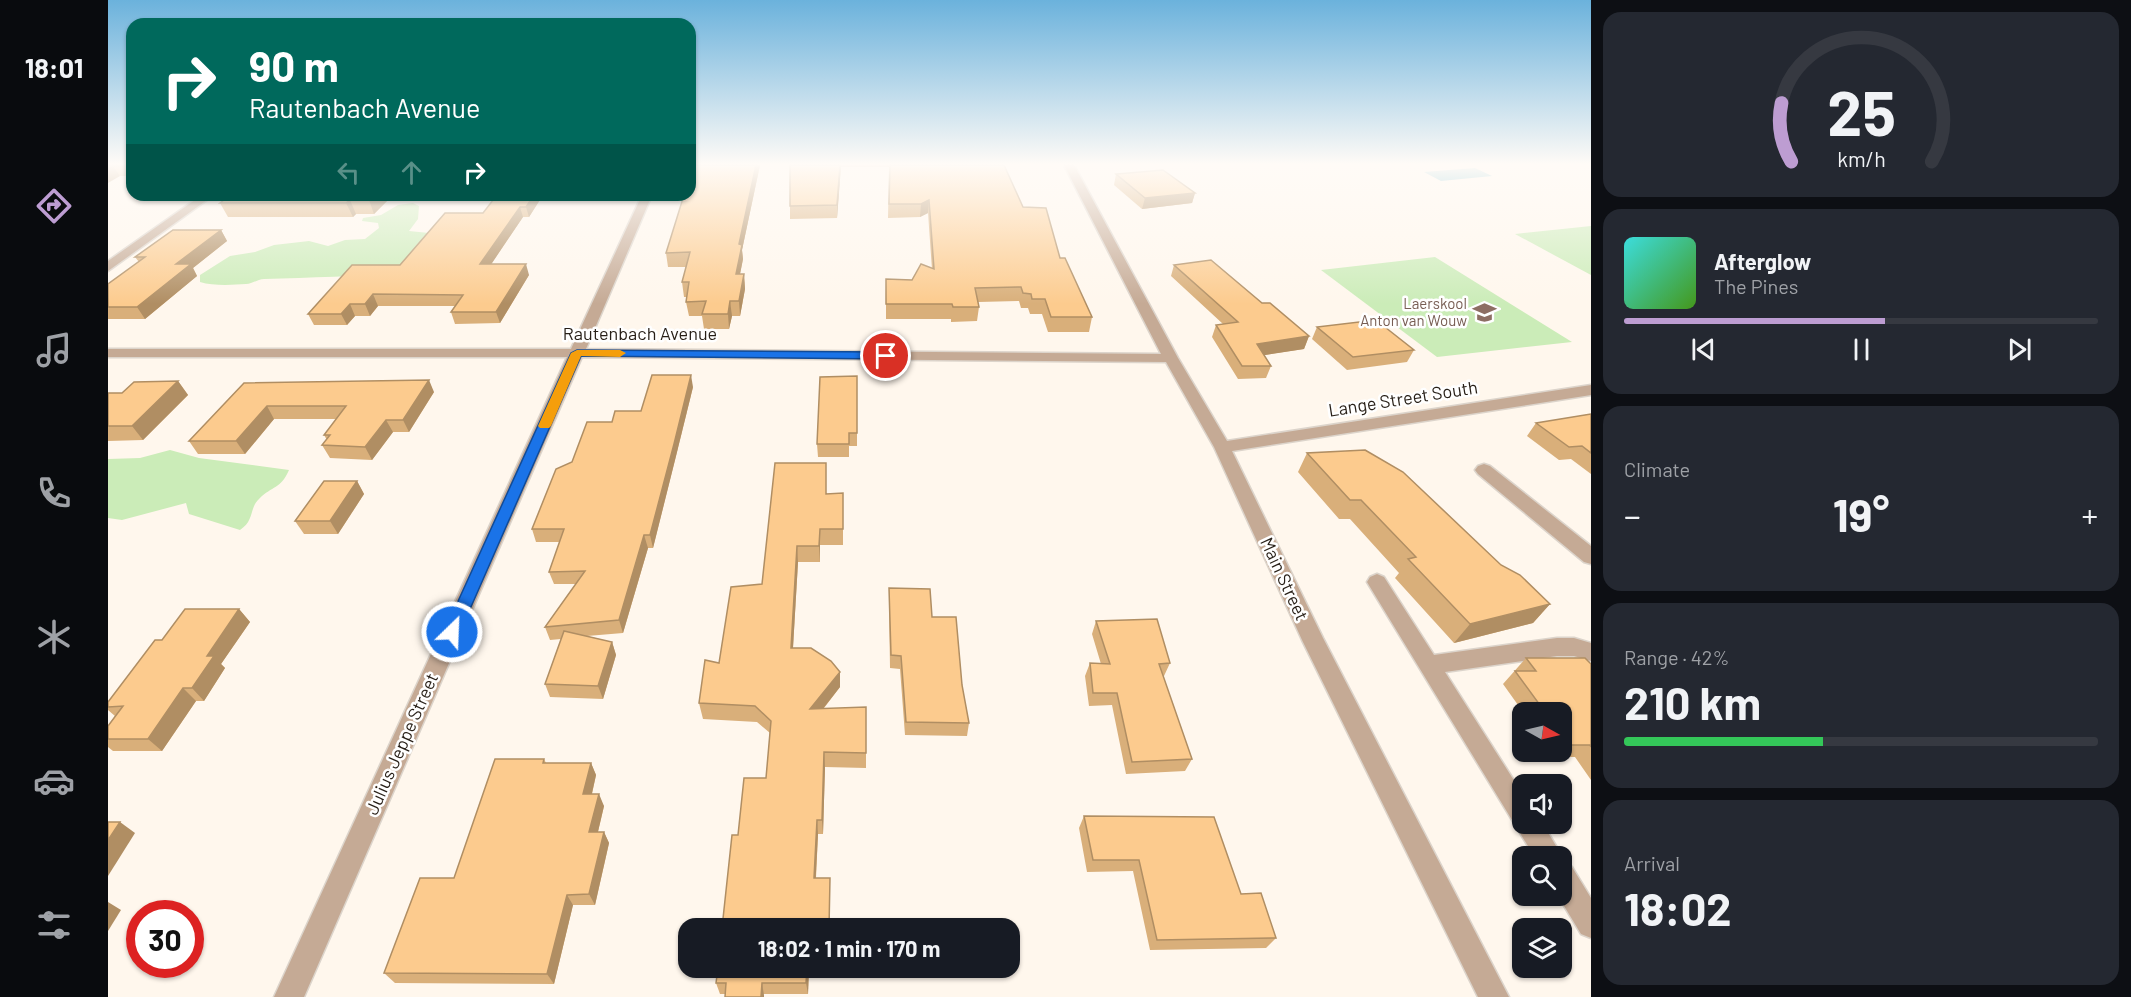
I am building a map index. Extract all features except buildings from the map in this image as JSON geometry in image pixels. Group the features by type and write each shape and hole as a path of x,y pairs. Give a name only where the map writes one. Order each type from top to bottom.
{"street":[{"path":"108,267 186,212"},
{"name":"Julius Jeppe Street","path":"289,997 640,212"},
{"name":"Main Street","path":"1094,212 1171,358 1222,447 1313,640 1494,997"},
{"name":"Rautenbach Avenue","path":"108,353 577,353 1171,358"},
{"name":"Lange Street South","path":"1222,447 1591,390"},
{"path":"1484,470 1591,557"},
{"path":"1377,582 1512,799"},
{"path":"1429,665 1557,647 1574,647 1591,652"},
{"path":"1572,893 1591,924"}],"green space":[{"path":"387,212 419,212 418,219 409,231 429,233 404,275 264,279 235,285 200,282 200,275 230,256 255,252 274,245 309,241 328,246 345,240 365,239 379,228 378,223 362,221 363,218 381,215"},
{"path":"1591,226 1591,275 1515,234"},
{"path":"1435,257 1572,342 1437,357 1321,270"},
{"path":"170,450 199,458 289,470 279,484 256,503 248,522 240,530 189,514 186,503 122,520 108,518 108,459 140,458"}],"slow traffic":[{"path":"544,426 577,353 620,353"}],"place":[{"name":"Laerskool Anton van Wouw","path":"1485,313"}],"route":[{"path":"452,632 577,353 886,356"}]}
